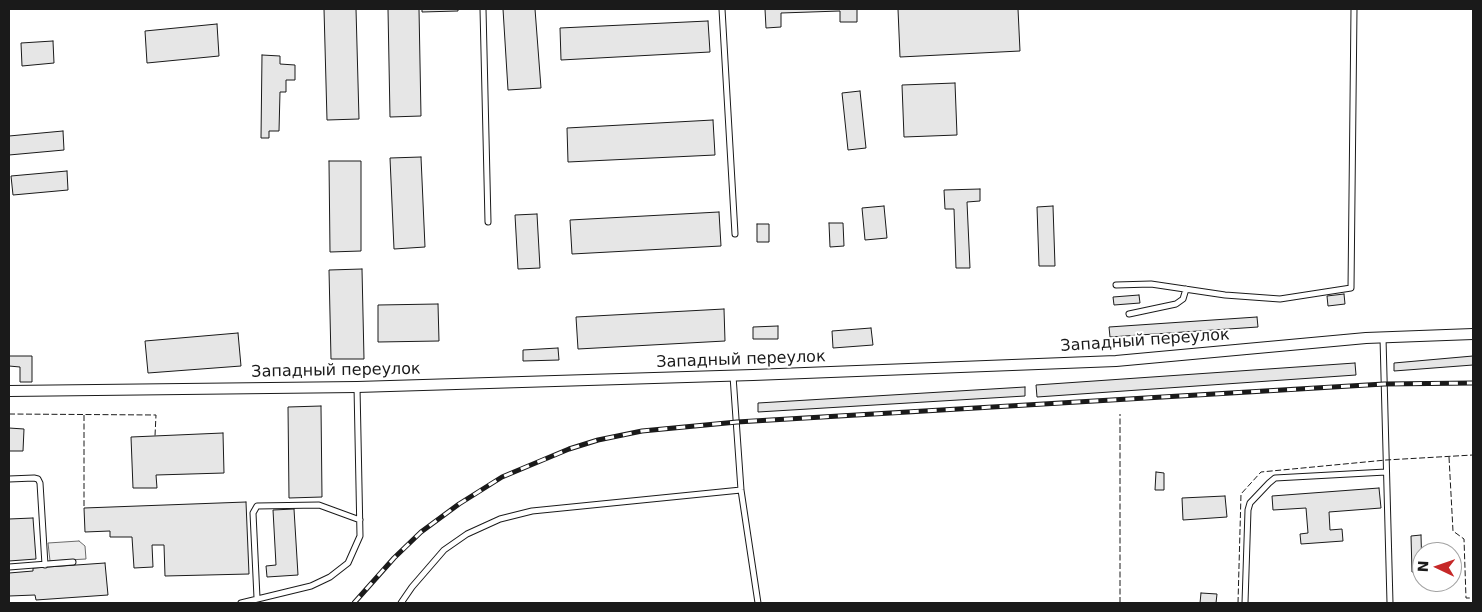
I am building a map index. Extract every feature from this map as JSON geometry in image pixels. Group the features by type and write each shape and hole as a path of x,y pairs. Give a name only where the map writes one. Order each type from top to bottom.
{"street":[{"name":"Западный переулок","path":"9,391 357,387 733,376 1116,361 1383,337 1473,334"}],"lane":[{"path":"483,9 488,222"},
{"path":"722,9 735,234"},
{"path":"1116,285 1151,284 1225,295 1280,299 1351,288 1354,9"},
{"path":"1128,314 1176,304 1184,298 1186,289"},
{"path":"1383,337 1390,603"},
{"path":"733,376 741,490 758,603"},
{"path":"241,603 311,586 330,578 348,563 360,536 357,387"},
{"path":"1245,603 1248,510 1250,503 1269,483 1275,478 1386,472"},
{"path":"9,479 34,478 38,479 40,483 45,564"},
{"path":"401,603 412,587 444,550 467,534 500,519 532,511 741,490"},
{"path":"257,598 253,513 257,506 319,506 360,520"},
{"path":"9,568 73,562"}],"shaded area":[{"path":"79,541 85,546 86,559 50,561 48,543"}],"building":[{"path":"324,9 356,9 359,119 327,120"},
{"path":"388,9 419,9 421,116 390,117"},
{"path":"422,9 458,9 458,11 422,12"},
{"path":"503,9 535,9 541,88 508,90"},
{"path":"765,9 857,9 857,22 840,22 840,11 781,13 781,27 766,28"},
{"path":"898,9 1018,9 1020,51 900,57"},
{"path":"708,21 710,52 561,60 560,28"},
{"path":"217,24 219,56 147,63 145,31"},
{"path":"53,41 54,63 22,66 21,43"},
{"path":"262,55 280,56 280,64 295,65 295,80 286,80 286,92 280,92 279,131 269,131 269,138 261,138"},
{"path":"955,83 957,135 904,137 902,85"},
{"path":"860,91 866,148 848,150 842,93"},
{"path":"713,120 715,155 568,162 567,128"},
{"path":"63,131 64,150 9,155 9,136"},
{"path":"421,157 425,247 394,249 390,158"},
{"path":"329,161 361,161 361,251 330,252"},
{"path":"67,171 68,190 13,195 11,176"},
{"path":"980,189 980,201 967,202 970,268 956,268 954,209 945,209 944,190"},
{"path":"884,206 887,238 865,240 862,208"},
{"path":"1053,206 1055,266 1039,266 1037,207"},
{"path":"719,212 721,246 572,254 570,220"},
{"path":"537,214 540,268 518,269 515,215"},
{"path":"829,223 843,223 844,246 830,247"},
{"path":"757,224 769,224 769,242 757,242"},
{"path":"362,269 364,359 331,359 329,270"},
{"path":"1344,294 1345,304 1328,306 1327,296"},
{"path":"1139,295 1140,303 1114,305 1113,297"},
{"path":"438,304 439,341 378,342 378,305"},
{"path":"724,309 725,341 578,349 576,317"},
{"path":"1257,317 1258,327 1110,337 1109,327"},
{"path":"778,326 778,339 753,339 753,327"},
{"path":"871,328 873,345 833,348 832,331"},
{"path":"238,333 241,366 148,373 145,341"},
{"path":"558,348 559,360 523,361 523,350"},
{"path":"9,356 32,356 32,382 20,382 20,367 9,366"},
{"path":"1473,356 1473,365 1394,371 1394,363"},
{"path":"1355,363 1356,375 1037,397 1036,385"},
{"path":"1025,387 1025,396 758,412 758,403"},
{"path":"321,406 322,497 289,498 288,407"},
{"path":"9,428 24,429 23,451 9,451"},
{"path":"223,433 224,473 156,475 157,488 133,488 131,437"},
{"path":"1156,472 1164,473 1164,490 1155,490"},
{"path":"1379,488 1381,508 1329,512 1330,530 1342,529 1343,541 1301,544 1300,534 1308,533 1306,508 1273,510 1272,496"},
{"path":"1225,496 1227,517 1183,520 1182,498"},
{"path":"246,502 249,574 165,576 164,545 152,545 153,567 134,568 132,537 110,537 110,531 85,532 84,508"},
{"path":"294,509 298,575 267,577 266,566 276,565 273,510"},
{"path":"33,518 36,559 9,561 9,519"},
{"path":"1421,535 1421,542 1412,542 1412,572 1411,536"},
{"path":"105,563 108,595 36,600 35,595 9,596 9,573 33,571 33,568"},
{"path":"1201,593 1217,594 1216,603 1200,603"}],"railway":[{"path":"354,603 394,558 421,532 459,504 502,477 569,449 598,440 642,431 737,422 1384,384 1473,383"}],"fence":[{"path":"9,414 156,415 155,436"},
{"path":"1120,414 1120,603"},
{"path":"84,415 84,508"},
{"path":"1238,603 1241,494 1261,472 1386,460 1473,455"},
{"path":"1449,457 1453,531 1464,539 1466,598 1473,598"}]}
